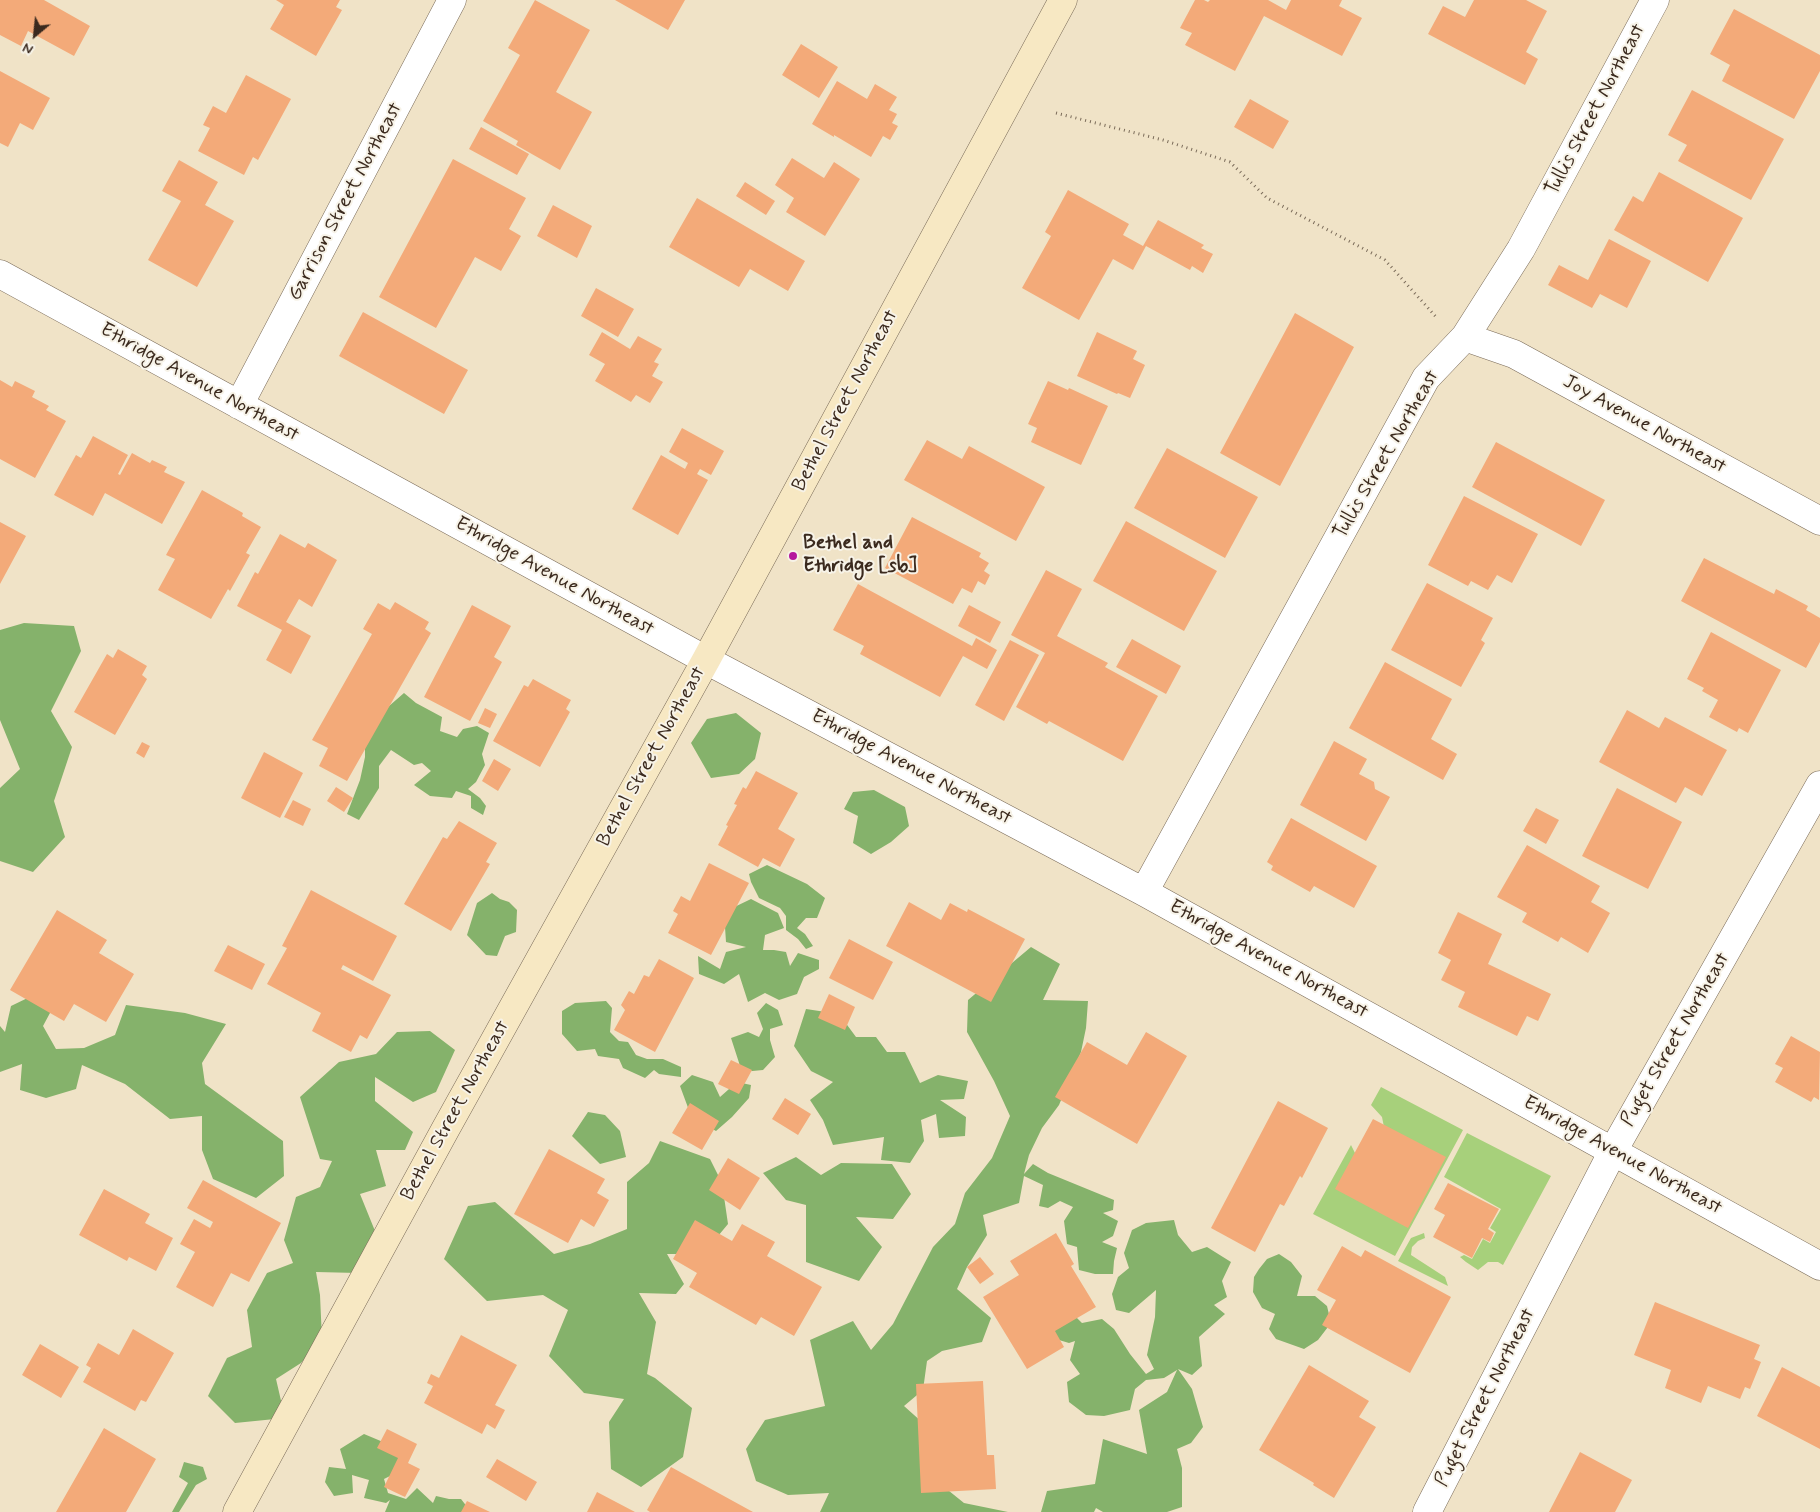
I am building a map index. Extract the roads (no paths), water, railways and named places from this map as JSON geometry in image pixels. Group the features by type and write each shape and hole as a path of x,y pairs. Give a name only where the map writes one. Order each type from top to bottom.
{"street":[{"name":"Garrison Street Northeast","path":"239,405 452,0"},
{"name":"Bethel Street Northeast","path":"237,1512 436,1147 706,660 1064,0"},
{"name":"Tullis Street Northeast","path":"1144,892 1426,378 1462,340 1521,250 1656,0"},
{"name":"Ethridge Avenue Northeast","path":"0,274 706,660 1144,892 1820,1266"},
{"name":"Joy Avenue Northeast","path":"1462,340 1514,354 1820,521"},
{"name":"Puget Street Northeast","path":"1427,1512 1613,1151 1820,785"}],"place":[{"name":"Bethel and Ethridge [sb]","path":"793,556"}]}
